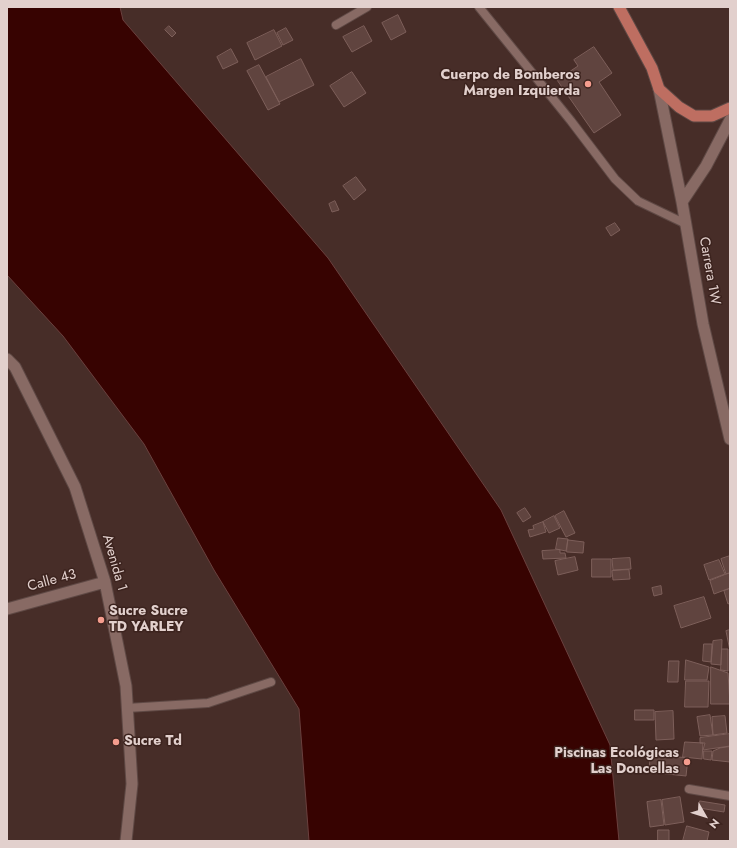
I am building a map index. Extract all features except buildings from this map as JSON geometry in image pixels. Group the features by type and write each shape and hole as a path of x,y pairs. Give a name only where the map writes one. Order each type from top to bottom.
{"main road":[{"path":"619,7 652,68 659,89 679,107 694,116 712,116 730,108"}],"street":[{"name":"Carrera 1W","path":"659,89 682,202 703,324 730,439"},
{"path":"682,202 706,166 730,120"},
{"name":"Avenida 1","path":"7,359 15,368 75,487 105,582 126,686 132,784 126,841"},
{"name":"Calle 43","path":"7,609 105,582"}],"lane":[{"path":"336,25 367,7"},
{"path":"479,7 567,115 615,179 638,201 686,224"},
{"path":"127,708 208,703 271,682"},
{"path":"689,789 730,796"}],"shaded area":[{"path":"7,7 120,7 123,20 328,258 501,510 610,745 619,841 309,841 299,709 214,570 144,444 63,336 7,275"}],"place":[{"name":"Cuerpo de Bomberos Margen Izquierda","path":"588,84"},
{"name":"Sucre Sucre TD YARLEY","path":"101,620"},
{"name":"Sucre Td","path":"116,742"},
{"name":"Piscinas Ecológicas Las Doncellas","path":"687,762"}]}
